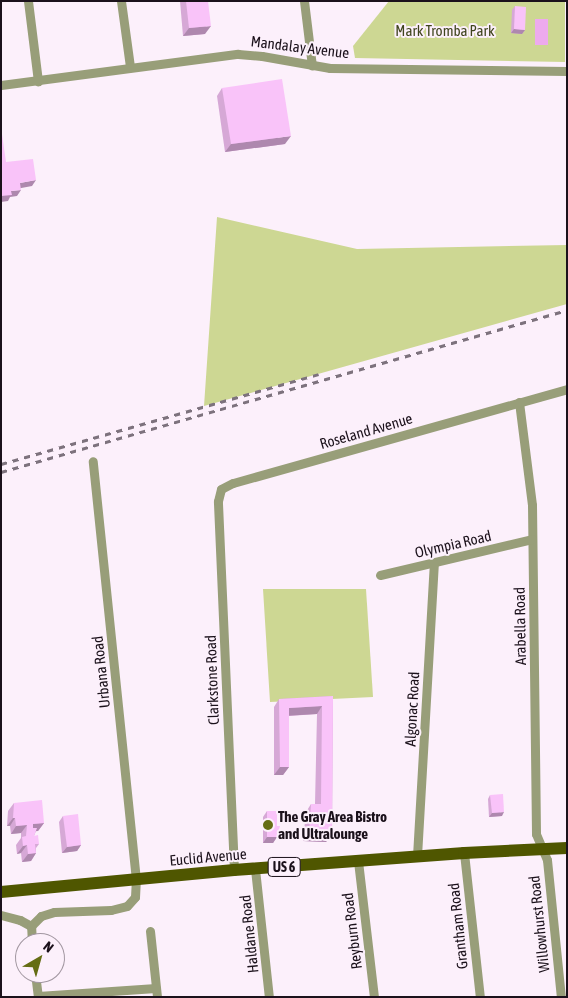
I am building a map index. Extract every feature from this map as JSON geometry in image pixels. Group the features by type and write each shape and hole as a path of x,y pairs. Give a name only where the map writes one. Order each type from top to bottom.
{"main road":[{"name":"Euclid Avenue","path":"1,892 234,870 417,856 567,848"}],"street":[{"path":"28,1 38,80"},
{"path":"121,1 130,66"},
{"path":"304,1 312,66"},
{"name":"Mandalay Avenue","path":"1,85 130,66 238,54 262,56 330,68 567,71"},
{"name":"Roseland Avenue","path":"220,489 233,483 567,389"},
{"name":"Arabella Road","path":"519,402 532,505 536,834 542,849"},
{"name":"Urbana Road","path":"93,461 136,880"},
{"name":"Clarkstone Road","path":"220,489 218,501 234,870"},
{"name":"Olympia Road","path":"380,575 532,539"},
{"name":"Algonac Road","path":"417,856 434,563"},
{"name":"Willowhurst Road","path":"542,849 547,860 561,997"},
{"name":"Grantham Road","path":"464,853 480,997"},
{"name":"Reyburn Road","path":"358,861 374,997"},
{"name":"Haldane Road","path":"255,869 269,997"},
{"path":"31,933 31,926 41,916 54,912 111,910 127,906 135,897 136,880"},
{"path":"1,915 9,915 31,926"},
{"path":"36,983 38,996 156,992 150,932"}],"green space":[{"name":"Mark Tromba Park","path":"389,1 565,1 565,62 355,58 353,46"},
{"path":"217,217 357,249 567,245 567,304 204,406"},
{"path":"263,589 366,589 373,697 270,702"}],"shaded area":[{"path":"535,19 548,19 548,45 535,45"}],"building":[{"path":"186,1 208,1 211,26 189,28"},
{"path":"515,6 526,7 525,30 514,29"},
{"path":"282,79 291,136 231,144 222,88"},
{"path":"1,134 6,162 33,159 36,180 20,183 21,190 11,191 12,195 1,196"},
{"path":"333,696 332,834 309,833 311,804 321,804 322,706 289,708 289,767 280,767 279,699"},
{"path":"503,794 504,812 492,813 490,795"},
{"path":"42,800 44,823 33,824 33,828 37,828 34,836 38,835 39,844 35,844 36,853 28,854 27,845 23,846 22,837 26,836 27,825 16,826 15,818 13,818 14,803"},
{"path":"267,811 277,811 277,826 280,826 277,837 267,837"},
{"path":"78,814 81,845 67,847 63,816"}],"railway":[{"path":"1,472 567,310"},
{"path":"1,464 319,374"}],"place":[{"name":"The Gray Area Bistro and Ultralounge","path":"268,825"}]}
